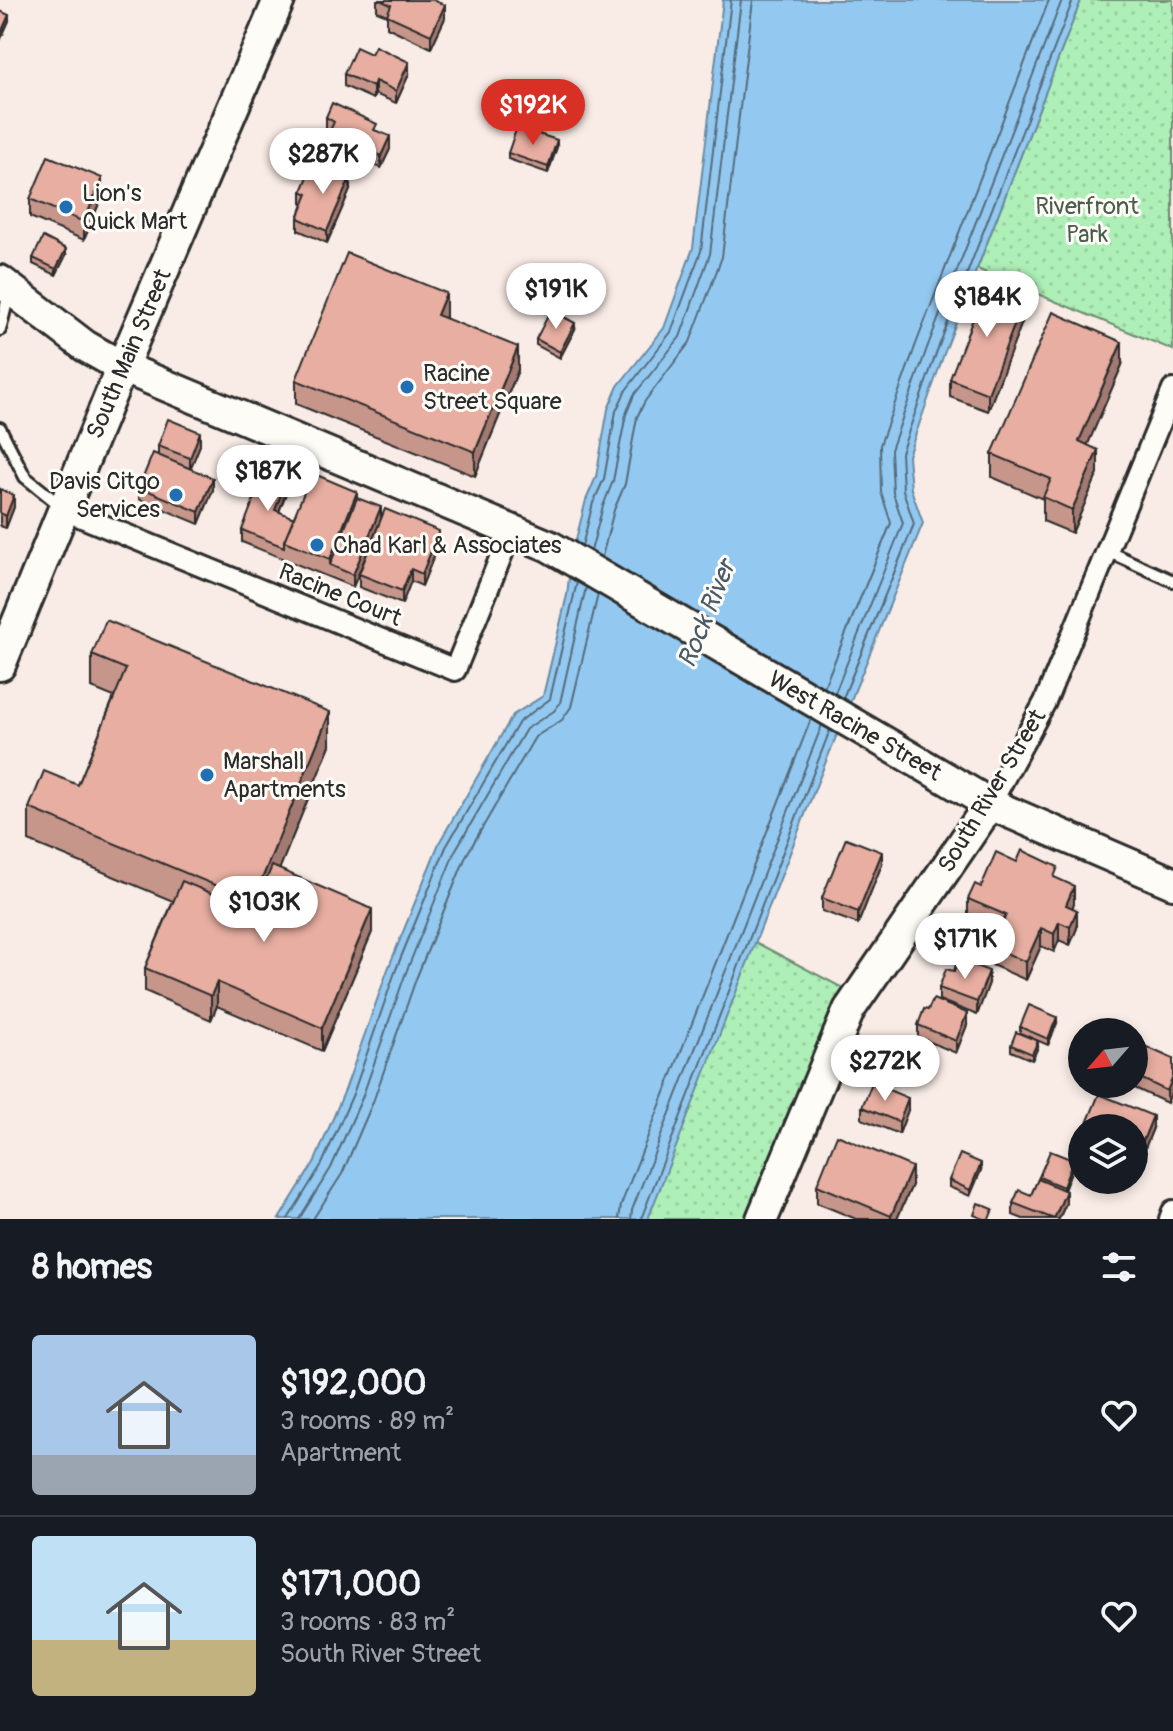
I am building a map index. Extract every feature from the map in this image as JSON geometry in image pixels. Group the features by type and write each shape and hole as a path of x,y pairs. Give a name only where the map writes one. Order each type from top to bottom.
{"main road":[{"name":"South Main Street","path":"0,665 122,367 279,0"},
{"name":"West Racine Street","path":"5,284 85,346 122,367 549,546 990,804 1173,883"},
{"name":"South River Street","path":"762,1219 849,1010 990,804"}],"street":[{"name":"South River Street","path":"990,804 1045,702 1173,390"},
{"name":"Racine Court","path":"65,510 455,670 512,529"},
{"path":"1170,1219 1173,1211"}],"lane":[{"path":"0,330 5,284"},
{"path":"0,428 25,477 65,510"},
{"path":"1107,551 1173,581"}],"green space":[{"name":"Riverfront Park","path":"1081,0 1173,0 1173,350 977,269"},
{"path":"755,942 858,996 762,1219 647,1219"}],"water":[{"name":"Rock River","path":"723,0 1081,0 944,354 908,456 911,489 923,523 816,786 648,1219 279,1219 315,1161 439,843 513,715 543,696 567,595 571,559 586,500 596,477 608,409 618,386 664,328 693,248"}],"building":[{"path":"380,0 433,0 445,5 431,35 387,15 391,5"},
{"path":"0,11 9,15 0,35"},
{"path":"375,46 409,62 396,91 375,81 373,87 344,74 356,47 371,54"},
{"path":"332,103 377,124 374,130 390,136 381,156 358,146 355,153 338,145 340,140 328,135 334,122 326,117"},
{"path":"517,127 557,140 548,167 508,153"},
{"path":"48,156 102,178 84,222 30,199"},
{"path":"314,162 350,178 327,231 298,218 308,194 302,191"},
{"path":"43,237 66,249 56,269 33,258"},
{"name":"Racine Street Square","path":"347,253 446,293 437,315 518,347 475,452 296,380"},
{"path":"986,285 1024,299 988,394 950,379"},
{"path":"551,310 575,323 560,352 536,339"},
{"path":"1053,312 1122,342 1079,441 1098,450 1072,510 1043,497 1051,479 992,454"},
{"path":"168,419 200,432 190,458 158,446"},
{"name":"Davis Citgo Services","path":"153,453 213,478 199,512 139,487"},
{"path":"264,473 286,481 275,510 294,518 284,547 242,530"},
{"name":"Chad Karl & Associates","path":"312,473 357,492 330,559 284,541"},
{"path":"0,489 14,495 6,516 0,513"},
{"path":"357,498 381,507 353,575 330,565"},
{"path":"385,509 439,531 422,574 411,569 402,591 359,574"},
{"name":"Marshall Apartments","path":"106,620 330,712 253,901 29,808 44,771 78,785 126,669 92,655"},
{"path":"846,838 882,852 858,912 822,898"},
{"path":"1022,850 1058,867 1054,877 1074,886 1066,905 1077,910 1070,927 1059,922 1054,934 1041,928 1026,962 992,947 1006,915 968,899 975,884 981,887 996,852 1017,862"},
{"path":"272,866 372,909 322,1028 217,982 211,996 145,968 182,881 253,911"},
{"path":"958,959 989,971 977,1002 939,988 946,969 954,971"},
{"path":"933,999 967,1013 956,1041 918,1025 924,1009 928,1010"},
{"path":"1029,1005 1057,1017 1048,1039 1020,1027"},
{"path":"1016,1032 1038,1041 1032,1054 1011,1045"},
{"path":"1148,1048 1173,1059 1173,1077 1167,1091 1148,1082"},
{"path":"872,1083 908,1098 899,1122 862,1107"},
{"path":"1097,1098 1109,1098 1153,1116 1148,1128 1148,1114 1091,1114"},
{"path":"837,1135 912,1167 891,1216 817,1185"},
{"path":"1050,1151 1068,1158 1068,1174 1063,1187 1039,1177"},
{"path":"960,1154 981,1163 970,1190 949,1180"},
{"path":"1038,1179 1066,1191 1054,1219 1013,1203 1019,1190 1031,1195"},
{"path":"978,1203 993,1209 989,1219 974,1215"}],"place":[{"name":"Lion's Quick Mart","path":"66,207"},
{"name":"Racine Street Square","path":"407,387"},
{"name":"Davis Citgo Services","path":"176,495"},
{"name":"Chad Karl & Associates","path":"317,545"},
{"name":"Marshall Apartments","path":"207,775"}]}
